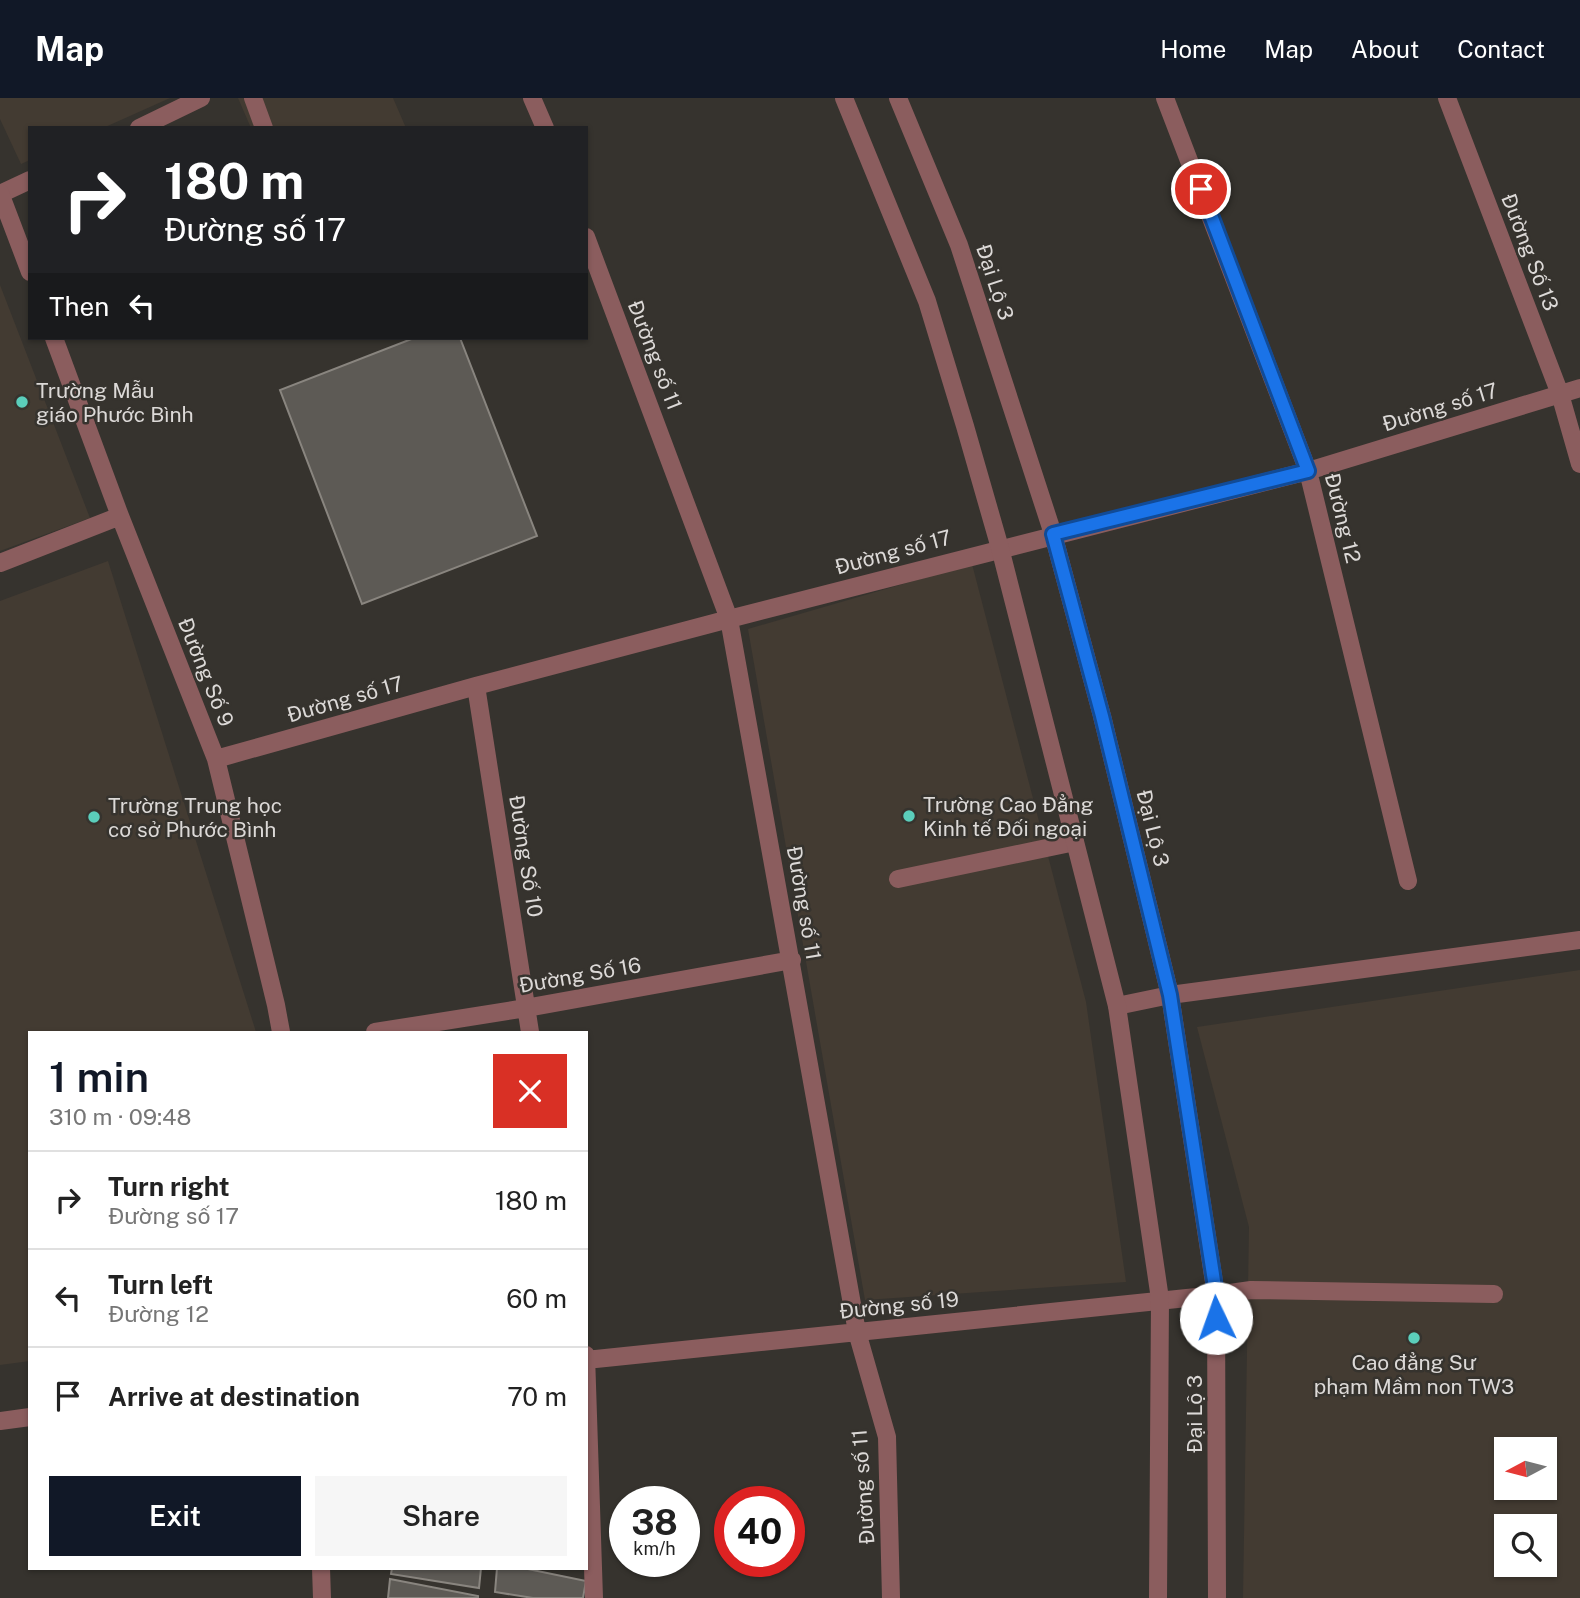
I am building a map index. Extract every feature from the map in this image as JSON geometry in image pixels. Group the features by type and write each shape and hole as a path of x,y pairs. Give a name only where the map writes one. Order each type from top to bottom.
{"street":[{"path":"143,126 201,98"},
{"path":"253,98 263,126"},
{"path":"532,98 544,126"},
{"name":"Đại Lộ 3","path":"844,98 927,301 1000,548 1117,1006 1160,1299 1158,1598"},
{"name":"Đại Lộ 3","path":"898,98 959,245 1053,534 1102,716 1170,995 1216,1294 1217,1598"},
{"name":"Đường 12","path":"1165,98 1308,471 1408,881"},
{"name":"Đường Số 13","path":"1447,98 1560,394 1580,464"},
{"path":"28,181 0,193 28,267"},
{"name":"Đường số 11","path":"588,242 729,618 857,1332 887,1437 891,1598"},
{"name":"Đường Số 9","path":"55,340 120,516 216,759 281,1031"},
{"name":"Đường số 17","path":"216,759 729,618 1308,471 1580,388"},
{"path":"0,563 120,516"},
{"name":"Đường Số 10","path":"476,686 530,1031"},
{"path":"898,879 1075,842"},
{"path":"1117,1006 1170,995 1580,940"},
{"name":"Đường Số 16","path":"381,1031 792,960"},
{"name":"Đường số 19","path":"588,1360 1251,1290 1494,1294"},
{"path":"588,1394 594,1598"},
{"path":"0,1421 28,1417"},
{"path":"321,1570 322,1598"}],"shaded area":[{"path":"0,98 170,98 107,126 28,126 28,161 21,164 0,119"},
{"path":"238,98 393,98 405,126 250,126"},
{"name":"Trường Mẫu giáo Phước Bình","path":"0,285 90,518 0,551"},
{"name":"Trường Trung học cơ sở Phước Bình","path":"108,561 256,1031 28,1031 28,1361 0,1365 0,601"},
{"name":"Trường Cao Đẳng Kinh tế Đối ngoại","path":"972,564 1086,1002 1126,1282 865,1300 748,629"},
{"name":"Cao đẳng Sư phạm Mầm non TW3","path":"1580,970 1580,1598 1243,1598 1249,1227 1197,1027"}],"building":[{"path":"409,340 461,340 537,536 362,604 280,390"},
{"path":"392,1570 481,1570 479,1588 391,1574"},
{"path":"497,1570 533,1570 586,1581 583,1598 533,1598 495,1592"},
{"path":"390,1579 478,1596 478,1598 388,1598"}],"place":[{"name":"Trường Mẫu giáo Phước Bình","path":"22,402"},
{"name":"Trường Cao Đẳng Kinh tế Đối ngoại","path":"909,816"},
{"name":"Trường Trung học cơ sở Phước Bình","path":"94,817"},
{"name":"Cao đẳng Sư phạm Mầm non TW3","path":"1414,1338"}],"route":[{"path":"1201,189 1308,471 1053,534 1102,716 1170,995 1216,1294 1216,1318"}]}
